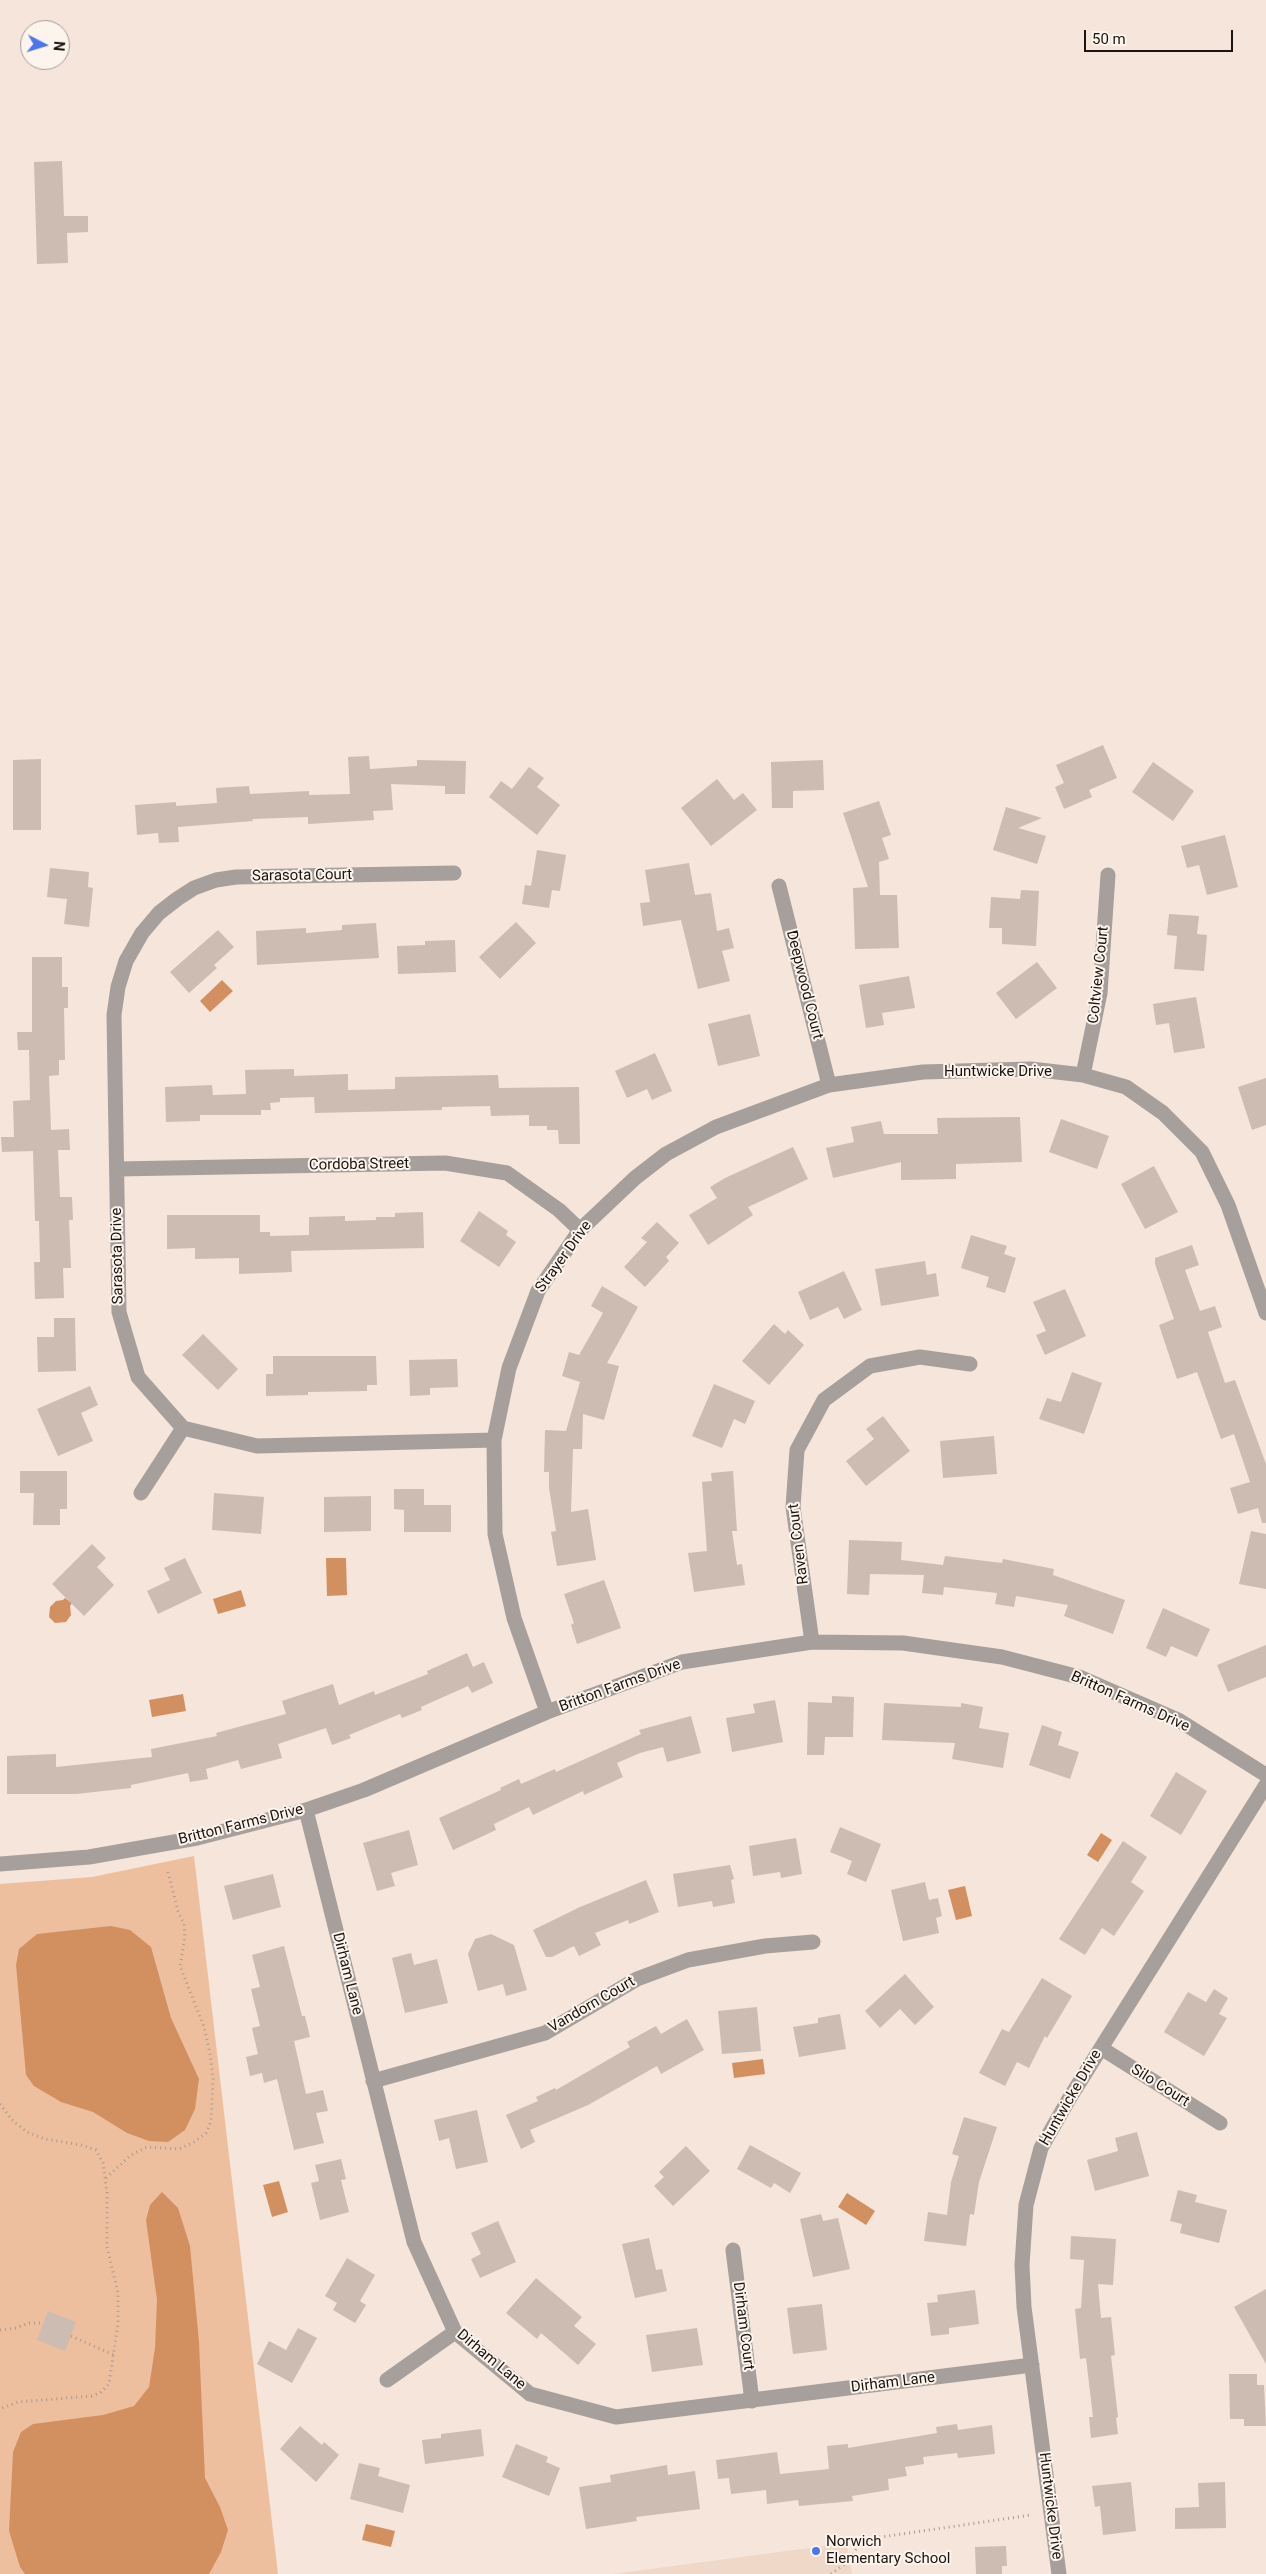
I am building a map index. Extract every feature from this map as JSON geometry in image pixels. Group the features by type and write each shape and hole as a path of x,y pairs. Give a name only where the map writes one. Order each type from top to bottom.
{"street":[{"name":"Sarasota Court","path":"159,913 194,888 216,880 236,877 454,872"},
{"name":"Coltview Court","path":"1083,1075 1100,992 1108,875"},
{"name":"Deepwood Court","path":"779,886 829,1085"},
{"name":"Sarasota Drive","path":"159,913 142,933 126,961 118,987 114,1015 119,1312 138,1377 183,1428"},
{"name":"Huntwicke Drive","path":"923,1072 1031,1070 1083,1075 1126,1087 1163,1113 1202,1152 1228,1205 1266,1313"},
{"name":"Strayer Drive","path":"547,1712 514,1618 495,1534 494,1440 509,1368 538,1291 580,1230 635,1178 666,1154 716,1127 829,1085 923,1072"},
{"name":"Cordoba Street","path":"117,1169 445,1163 508,1173 559,1210 580,1230"},
{"name":"Raven Court","path":"812,1642 793,1508 797,1450 824,1400 870,1366 920,1357 970,1364"},
{"path":"140,1493 183,1428 257,1446 494,1440"},
{"name":"Britton Farms Drive","path":"0,1864 89,1857 197,1838 306,1810 364,1790 547,1712 682,1662 812,1642 902,1643 1002,1657 1079,1677 1180,1721 1266,1775"},
{"name":"Huntwicke Drive","path":"1059,2574 1024,2307 1022,2264 1026,2205 1041,2148 1101,2048 1266,1785"},
{"name":"Dirham Lane","path":"306,1810 414,2242 455,2332 530,2394 616,2416 752,2401 1032,2365"},
{"name":"Vandorn Court","path":"373,2081 545,2033 637,1979 688,1960 765,1946 813,1942"},
{"name":"Silo Court","path":"1101,2048 1220,2124"},
{"name":"Dirham Court","path":"733,2250 752,2401"},
{"path":"387,2380 455,2332"}],"path":[{"path":"106,2178 131,2155 148,2147 179,2149 194,2142 206,2133 211,2121 213,2079 210,2054 204,2027 180,1966 185,1938 184,1924 178,1911 168,1872"},
{"path":"0,2104 12,2120 27,2132 45,2139 81,2145 96,2150 104,2163 107,2247 118,2293 118,2324 109,2384 100,2393 92,2396 18,2402 0,2409"},
{"path":"0,2330 16,2328 29,2323 43,2323"},
{"path":"71,2336 114,2355"},
{"path":"832,2573 850,2560 861,2540 1031,2515"}],"shaded area":[{"path":"222,980 233,991 210,1012 200,1001"},
{"path":"326,1558 346,1558 347,1595 327,1596"},
{"path":"241,1590 246,1606 218,1614 213,1599"},
{"path":"65,1598 72,1603 70,1606 71,1615 66,1622 55,1623 49,1617 50,1607 56,1601"},
{"path":"183,1694 186,1711 152,1717 149,1700"},
{"path":"1101,1833 1112,1840 1098,1862 1087,1855"},
{"path":"194,1856 278,2574 0,2574 0,1884 92,1877"},
{"path":"965,1886 972,1916 956,1920 948,1890"},
{"path":"111,1926 130,1930 151,1947 171,2018 199,2079 195,2109 185,2130 168,2142 149,2141 127,2133 93,2112 61,2102 34,2086 26,2075 16,1965 19,1949 37,1934"},
{"path":"763,2059 765,2074 734,2078 732,2063"},
{"path":"279,2181 288,2212 272,2217 263,2185"},
{"path":"162,2192 178,2208 190,2246 199,2342 205,2478 220,2507 228,2530 221,2552 209,2574 25,2574 20,2567 9,2531 13,2452 21,2432 33,2424 103,2415 134,2406 149,2387 155,2348 157,2300 146,2220 150,2205"},
{"path":"847,2193 875,2211 866,2225 838,2207"},
{"path":"366,2524 395,2531 391,2547 362,2540"},
{"name":"Norwich Elementary School","path":"847,2543 852,2574 613,2574"}],"building":[{"path":"62,161 64,216 88,216 88,232 67,233 68,263 37,264 34,162"},
{"path":"1103,745 1117,778 1089,790 1092,797 1064,809 1055,787 1064,783 1056,765"},
{"path":"369,756 370,769 417,766 417,760 466,761 465,794 445,794 445,786 391,784 393,810 373,811 374,820 308,824 308,817 252,819 253,821 178,827 179,842 159,843 158,833 137,835 135,805 176,802 176,806 217,803 216,788 249,786 250,794 309,791 309,795 350,794 348,757"},
{"path":"41,759 41,830 13,830 13,760"},
{"path":"823,760 824,790 793,791 793,808 772,808 771,762"},
{"path":"1153,762 1194,791 1173,821 1132,792"},
{"path":"529,767 544,778 537,787 560,805 537,835 489,797 501,781 512,789"},
{"path":"717,779 734,800 743,793 757,810 711,846 681,808"},
{"path":"879,801 891,835 882,838 889,859 879,862 880,895 897,895 899,948 855,949 853,888 868,887 843,813"},
{"path":"1006,807 1042,818 1018,828 1046,836 1037,864 993,850"},
{"path":"1225,835 1238,887 1207,895 1199,865 1187,868 1181,846"},
{"path":"537,850 566,855 560,891 552,890 549,908 522,904 525,885 531,886"},
{"path":"689,863 695,895 711,893 717,931 729,928 734,948 722,951 730,981 698,989 681,920 643,926 640,903 650,902 645,870"},
{"path":"50,868 89,872 88,887 93,888 89,927 64,924 67,899 47,897"},
{"path":"1021,890 1039,891 1036,946 1002,944 1002,928 989,928 991,897 1020,899"},
{"path":"1169,914 1199,916 1197,934 1207,935 1204,971 1174,969 1177,936 1167,935"},
{"path":"516,922 536,943 500,979 479,957"},
{"path":"376,923 379,958 257,965 256,931 306,928 306,933 342,930 342,925"},
{"path":"218,930 234,947 214,965 217,968 189,993 170,972"},
{"path":"455,940 456,972 398,974 397,946 425,945 425,941"},
{"path":"32,957 62,957 62,987 68,987 68,1008 64,1008 65,1060 59,1060 59,1075 49,1076 51,1130 69,1129 70,1150 58,1150 60,1197 72,1197 73,1220 69,1220 71,1268 63,1268 64,1298 35,1299 34,1262 40,1262 39,1221 35,1221 33,1151 2,1152 1,1137 14,1137 13,1101 30,1100 29,1050 18,1050 17,1032 32,1032"},
{"path":"1037,962 1057,988 1016,1019 996,993"},
{"path":"909,976 915,1008 882,1013 884,1025 866,1028 859,985"},
{"path":"1196,997 1205,1048 1174,1053 1169,1023 1156,1025 1153,1004"},
{"path":"750,1014 760,1056 718,1066 708,1024"},
{"path":"655,1053 672,1091 652,1100 647,1089 627,1098 615,1071"},
{"path":"294,1069 294,1076 348,1074 348,1090 395,1089 395,1077 498,1075 499,1088 579,1087 580,1144 559,1144 558,1130 547,1130 547,1126 529,1126 529,1115 491,1116 490,1106 442,1107 442,1110 315,1113 314,1097 280,1098 280,1102 270,1103 271,1110 261,1110 261,1115 200,1115 200,1121 166,1122 165,1087 212,1085 213,1095 246,1094 245,1070"},
{"path":"1266,1078 1266,1125 1252,1130 1238,1087"},
{"path":"1020,1117 1022,1162 956,1164 956,1179 901,1180 901,1162 833,1178 826,1148 854,1142 851,1127 881,1121 884,1134 938,1134 937,1118"},
{"path":"1061,1119 1109,1136 1097,1169 1049,1152"},
{"path":"793,1147 808,1179 748,1207 753,1215 708,1245 689,1215 717,1198 710,1187 725,1178"},
{"path":"1154,1166 1178,1212 1145,1229 1121,1184"},
{"path":"479,1211 508,1231 506,1235 516,1242 499,1267 460,1241"},
{"path":"423,1212 424,1248 291,1251 292,1272 239,1274 239,1258 195,1259 195,1248 167,1249 167,1215 260,1215 260,1232 270,1232 270,1236 309,1235 309,1217 345,1216 345,1221 376,1220 376,1217 395,1217 395,1213"},
{"path":"657,1222 679,1243 666,1257 669,1261 645,1287 624,1267 647,1242 641,1238"},
{"path":"971,1235 1007,1246 1004,1254 1016,1258 1005,1293 986,1287 989,1277 961,1268"},
{"path":"1192,1245 1199,1265 1185,1270 1200,1311 1215,1306 1222,1327 1208,1332 1225,1383 1235,1380 1266,1464 1266,1523 1262,1523 1258,1508 1238,1514 1230,1488 1250,1482 1234,1434 1221,1439 1197,1372 1177,1379 1159,1325 1174,1319 1155,1264 1155,1258"},
{"path":"925,1261 927,1275 936,1273 939,1296 881,1306 875,1269"},
{"path":"844,1271 862,1310 844,1319 838,1307 810,1320 798,1292"},
{"path":"602,1286 638,1307 607,1363 619,1366 604,1420 583,1414 582,1449 573,1449 571,1512 588,1509 596,1560 557,1566 551,1532 556,1531 549,1488 549,1472 544,1472 545,1430 566,1431 580,1382 562,1376 569,1352 579,1355 603,1313 591,1306"},
{"path":"1065,1289 1086,1336 1045,1355 1036,1335 1046,1331 1033,1302"},
{"path":"54,1318 75,1318 76,1371 38,1372 37,1337 54,1337"},
{"path":"774,1324 785,1334 788,1330 804,1345 769,1385 742,1361"},
{"path":"203,1334 238,1369 218,1390 182,1355"},
{"path":"273,1356 376,1356 377,1385 367,1385 367,1391 308,1392 308,1395 266,1396 266,1374 273,1374"},
{"path":"457,1359 458,1387 430,1388 430,1395 410,1396 409,1360"},
{"path":"1072,1372 1102,1383 1084,1434 1039,1419 1047,1398 1061,1402"},
{"path":"714,1384 755,1401 745,1424 734,1419 722,1448 692,1436"},
{"path":"90,1386 98,1405 81,1413 93,1441 58,1456 37,1409"},
{"path":"883,1416 910,1451 866,1486 846,1461 874,1439 866,1429"},
{"path":"994,1436 997,1474 943,1478 940,1441"},
{"path":"20,1471 67,1471 67,1509 60,1509 60,1525 33,1525 34,1493 20,1493"},
{"path":"733,1471 737,1531 732,1531 737,1565 742,1564 745,1585 694,1592 688,1553 707,1551 702,1482 712,1481 711,1473"},
{"path":"394,1489 424,1489 424,1505 451,1505 451,1532 404,1532 404,1510 394,1509"},
{"path":"214,1493 264,1497 261,1534 212,1530"},
{"path":"371,1496 371,1531 324,1532 324,1497"},
{"path":"1251,1531 1266,1534 1266,1589 1239,1584"},
{"path":"849,1540 902,1542 901,1560 943,1565 945,1556 1002,1563 1003,1559 1054,1569 1053,1575 1125,1600 1113,1634 1064,1616 1068,1605 1016,1596 1014,1607 995,1604 997,1593 944,1587 943,1595 922,1593 924,1575 870,1574 869,1595 847,1594"},
{"path":"92,1544 106,1558 97,1567 114,1585 84,1616 52,1584"},
{"path":"185,1558 202,1593 158,1614 147,1591 170,1580 164,1568"},
{"path":"604,1580 621,1628 577,1644 571,1625 574,1623 564,1594"},
{"path":"1163,1608 1210,1629 1197,1657 1171,1646 1166,1657 1146,1648"},
{"path":"1266,1645 1266,1677 1228,1692 1217,1665"},
{"path":"467,1653 473,1667 484,1662 493,1683 472,1693 468,1686 421,1707 422,1710 402,1718 400,1714 349,1735 351,1738 332,1745 326,1728 278,1744 282,1758 241,1769 238,1760 206,1769 208,1779 190,1782 188,1773 131,1785 131,1788 76,1794 7,1794 7,1756 56,1754 56,1767 152,1757 151,1749 217,1736 216,1733 286,1714 282,1701 333,1684 339,1705 374,1691 375,1695 428,1674 427,1671"},
{"path":"832,1696 854,1697 853,1737 825,1737 824,1755 807,1755 808,1702 832,1703"},
{"path":"775,1700 783,1742 732,1752 726,1718 755,1713 753,1704"},
{"path":"884,1703 961,1707 961,1703 983,1707 979,1728 1009,1733 1003,1768 952,1759 955,1743 882,1740"},
{"path":"691,1716 701,1753 667,1762 663,1747 640,1753 617,1763 623,1777 584,1795 583,1791 533,1815 529,1807 494,1824 496,1830 453,1850 439,1818 501,1790 500,1788 519,1779 521,1784 555,1769 556,1772 641,1734 639,1730"},
{"path":"1042,1725 1062,1732 1058,1745 1079,1752 1070,1779 1029,1765"},
{"path":"1176,1772 1207,1791 1181,1835 1150,1816"},
{"path":"840,1827 881,1844 866,1882 847,1874 852,1861 830,1852"},
{"path":"409,1830 418,1865 391,1873 395,1886 377,1891 363,1843"},
{"path":"796,1838 802,1874 781,1878 780,1872 753,1876 749,1846"},
{"path":"1123,1841 1147,1857 1131,1882 1144,1891 1114,1936 1102,1928 1085,1955 1059,1939"},
{"path":"730,1865 734,1879 731,1880 735,1903 713,1907 712,1901 678,1907 673,1874"},
{"path":"273,1874 281,1907 233,1920 224,1886"},
{"path":"646,1880 659,1912 629,1924 628,1920 595,1933 601,1945 579,1956 574,1946 552,1957 546,1957 533,1930 580,1907"},
{"path":"925,1882 929,1900 938,1898 942,1916 936,1918 939,1933 903,1941 891,1890"},
{"path":"491,1934 514,1945 527,1990 506,1996 503,1984 478,1991 468,1954 475,1939"},
{"path":"284,1946 302,2016 305,2016 310,2037 294,2041 306,2094 323,2090 328,2111 316,2113 324,2143 294,2150 277,2079 264,2083 262,2073 250,2076 246,2057 258,2054 252,2028 260,2026 251,1989 260,1987 252,1955"},
{"path":"411,1953 414,1965 437,1959 448,2003 405,2013 392,1958"},
{"path":"905,1974 934,2007 915,2025 900,2009 880,2028 865,2011"},
{"path":"1042,1978 1072,1996 1047,2038 1045,2036 1029,2068 1017,2062 1005,2086 979,2073 1002,2029 1009,2032"},
{"path":"1214,1989 1228,1998 1219,2014 1227,2018 1204,2056 1164,2032 1188,1992 1206,2002"},
{"path":"757,2007 761,2051 722,2054 718,2011"},
{"path":"840,2014 846,2049 799,2057 793,2027 818,2023 818,2018"},
{"path":"687,2019 704,2050 661,2074 657,2066 588,2105 530,2130 535,2142 521,2149 506,2115 538,2101 536,2097 555,2088 556,2090 630,2047 627,2042 656,2026 661,2034"},
{"path":"477,2110 488,2162 456,2169 449,2138 439,2141 434,2120"},
{"path":"964,2117 997,2127 979,2182 974,2215 970,2214 966,2246 924,2241 928,2212 947,2215 951,2182 959,2156 952,2154"},
{"path":"1137,2132 1149,2176 1095,2191 1087,2160 1118,2151 1115,2138"},
{"path":"750,2145 801,2173 790,2193 774,2183 771,2188 737,2169"},
{"path":"686,2146 710,2171 673,2206 654,2186 664,2177 659,2172"},
{"path":"341,2159 346,2179 341,2180 349,2212 320,2220 311,2183 319,2181 315,2165"},
{"path":"1178,2190 1197,2195 1195,2202 1227,2210 1219,2243 1180,2233 1182,2224 1170,2221"},
{"path":"821,2214 823,2221 838,2218 850,2269 813,2277 800,2219"},
{"path":"498,2221 516,2262 480,2278 471,2259 481,2254 471,2233"},
{"path":"1071,2236 1116,2239 1113,2285 1098,2284 1101,2318 1111,2317 1115,2355 1111,2356 1118,2417 1116,2418 1118,2434 1091,2438 1089,2417 1093,2417 1086,2358 1080,2359 1075,2309 1081,2308 1084,2260 1070,2259"},
{"path":"649,2238 656,2270 662,2269 667,2291 635,2298 622,2244"},
{"path":"347,2258 375,2275 360,2301 366,2305 355,2323 333,2310 337,2303 325,2296"},
{"path":"536,2278 582,2317 574,2326 596,2344 578,2365 541,2333 537,2339 506,2313"},
{"path":"1266,2289 1266,2364 1234,2307"},
{"path":"975,2290 979,2324 949,2328 949,2334 931,2336 927,2303 938,2302 937,2295"},
{"path":"822,2304 827,2350 793,2354 787,2308"},
{"path":"48,2311 76,2322 65,2351 37,2340"},
{"path":"298,2328 317,2338 292,2383 257,2364 269,2341 286,2350"},
{"path":"697,2328 703,2365 652,2372 646,2335"},
{"path":"1229,2374 1257,2374 1257,2385 1264,2385 1266,2426 1244,2426 1244,2419 1230,2419"},
{"path":"957,2424 958,2430 992,2425 995,2454 958,2458 957,2453 923,2457 924,2464 905,2467 907,2476 888,2479 889,2490 852,2496 853,2501 799,2506 798,2500 767,2504 766,2490 731,2494 729,2478 718,2479 716,2460 777,2452 780,2474 829,2469 827,2446 848,2444 848,2448 937,2433 936,2427"},
{"path":"300,2426 322,2445 324,2442 339,2455 316,2482 280,2449"},
{"path":"481,2429 484,2456 425,2464 422,2440 441,2438 441,2434"},
{"path":"516,2444 548,2457 546,2462 560,2468 549,2496 502,2477"},
{"path":"359,2463 380,2468 378,2476 410,2485 403,2513 350,2499"},
{"path":"667,2465 668,2475 695,2471 700,2509 636,2517 637,2521 586,2529 579,2487 611,2482 610,2475"},
{"path":"1131,2482 1136,2531 1103,2535 1100,2506 1095,2507 1092,2486"},
{"path":"1225,2482 1226,2528 1175,2529 1175,2508 1199,2507 1198,2483"},
{"path":"1006,2546 1007,2566 1002,2566 1002,2574 976,2574 975,2547"}],"place":[{"name":"Norwich Elementary School","path":"816,2551"}]}
